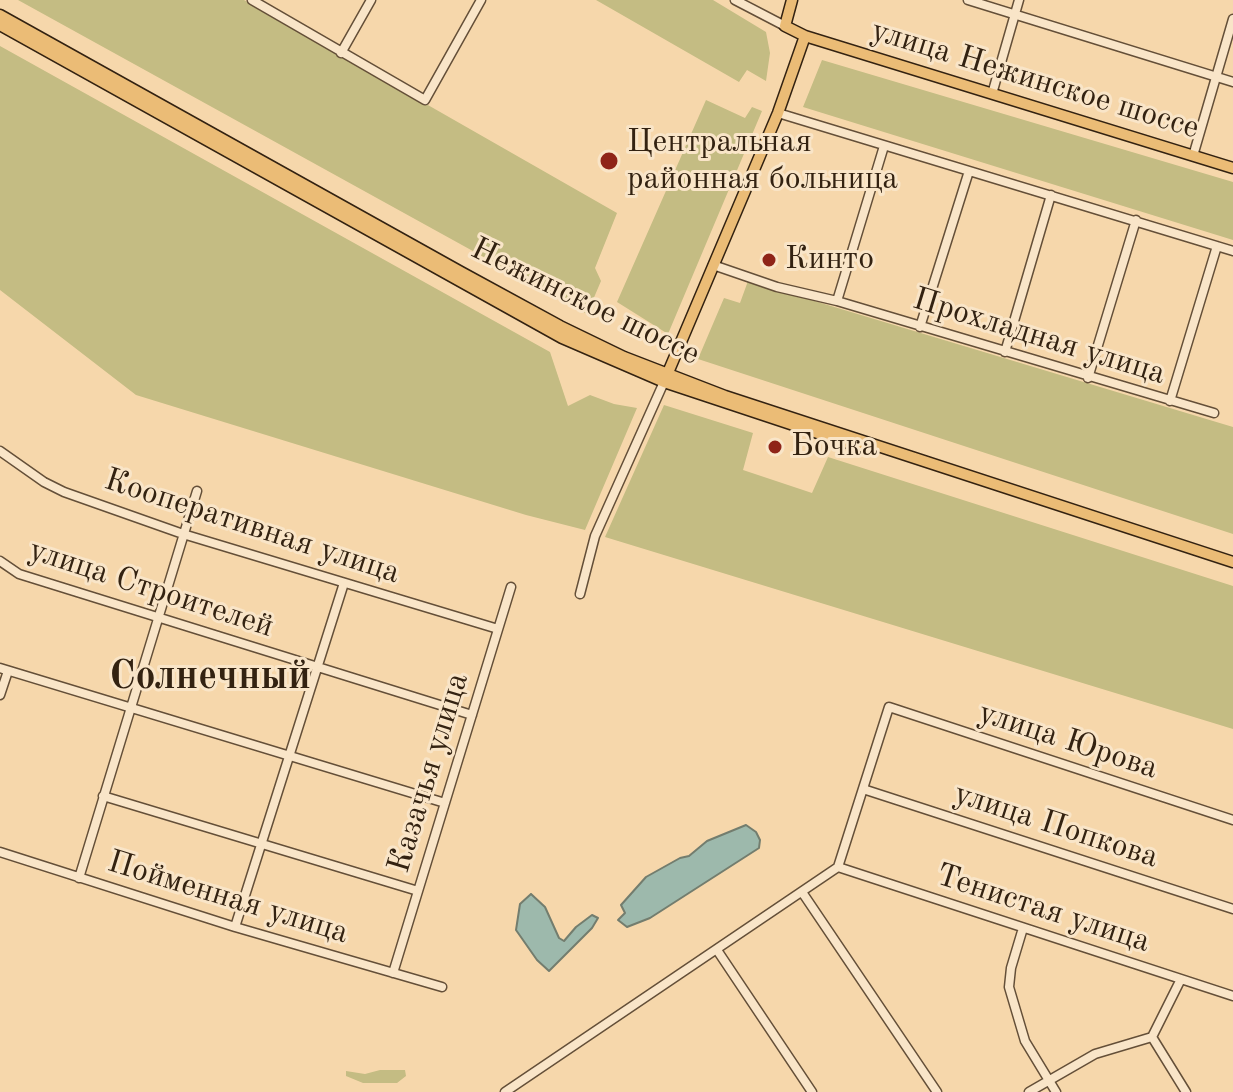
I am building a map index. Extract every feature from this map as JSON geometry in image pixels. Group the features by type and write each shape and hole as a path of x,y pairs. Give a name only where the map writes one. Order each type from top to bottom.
{"main road":[{"path":"785,26 792,0"},
{"name":"Нежинское шоссе","path":"0,15 560,326 665,379"},
{"name":"Нежинское шоссе","path":"0,25 562,338 665,379 1233,565"},
{"name":"улица Нежинское шоссе","path":"785,26 805,36 1233,168"},
{"path":"665,379 778,113 805,36"}],"street":[{"path":"341,53 371,0"},
{"path":"258,1 341,53 425,100 481,0"},
{"name":"улица Нежинское шоссе","path":"735,0 785,26"},
{"path":"968,0 1233,82"},
{"path":"992,94 1019,0"},
{"path":"1193,156 1233,19"},
{"path":"778,113 1233,251"},
{"path":"837,301 884,146"},
{"path":"920,327 969,171"},
{"path":"1005,352 1051,195"},
{"path":"1088,378 1136,220"},
{"path":"1170,401 1217,246"},
{"name":"Прохладная улица","path":"713,265 795,292 837,301 1214,413"},
{"path":"580,594 595,536 665,379"},
{"name":"Кооперативная улица","path":"0,451 64,492 183,534 498,629"},
{"path":"79,878 197,491"},
{"name":"улица Строителей","path":"0,561 19,574 472,715"},
{"path":"235,927 344,583"},
{"name":"Казачья улица","path":"393,973 511,587"},
{"path":"0,695 4,670 445,803"},
{"name":"улица Юрова","path":"863,789 889,707 1233,820"},
{"path":"505,1092 838,867 863,789"},
{"name":"улица Попкова","path":"863,789 1233,909"},
{"path":"103,796 418,891"},
{"name":"Пойменная улица","path":"0,852 235,927 442,987"},
{"name":"Тенистая улица","path":"838,867 1233,996"},
{"path":"802,892 937,1092"},
{"path":"1023,928 1011,968 1009,987 1025,1041 1056,1092"},
{"path":"717,950 812,1092"},
{"path":"1029,1092 1095,1054 1152,1037 1181,979"},
{"path":"1152,1037 1186,1092"}],"shaded area":[{"path":"18,0 244,0 617,213 595,268 601,281 587,314"},
{"path":"596,0 713,0 766,32 770,53 766,81 747,70 739,82"},
{"path":"0,46 550,352 568,406 590,395 637,408 585,530 526,515 136,395 0,290"},
{"path":"822,60 1233,182 1233,240 803,107"},
{"path":"706,100 745,118 752,107 762,111 668,334 617,302"},
{"path":"748,281 1233,427 1233,534 698,359 724,298 740,303"},
{"path":"664,405 753,433 743,470 812,493 828,457 1233,586 1233,729 605,537"},
{"path":"746,825 756,832 760,840 759,848 650,918 627,927 618,920 625,913 621,905 646,877 689,856 707,841"},
{"path":"531,894 545,907 559,938 564,941 592,915 598,918 549,971 537,960 516,930 520,904"},
{"path":"380,1070 405,1070 406,1076 397,1083 363,1083 346,1076 346,1071 365,1074"}],"place":[{"name":"Центральная районная больница","path":"609,161"},
{"name":"Кинто","path":"769,260"},
{"name":"Бочка","path":"775,447"}],"district":[{"name":"Солнечный","path":"210,678"}]}
